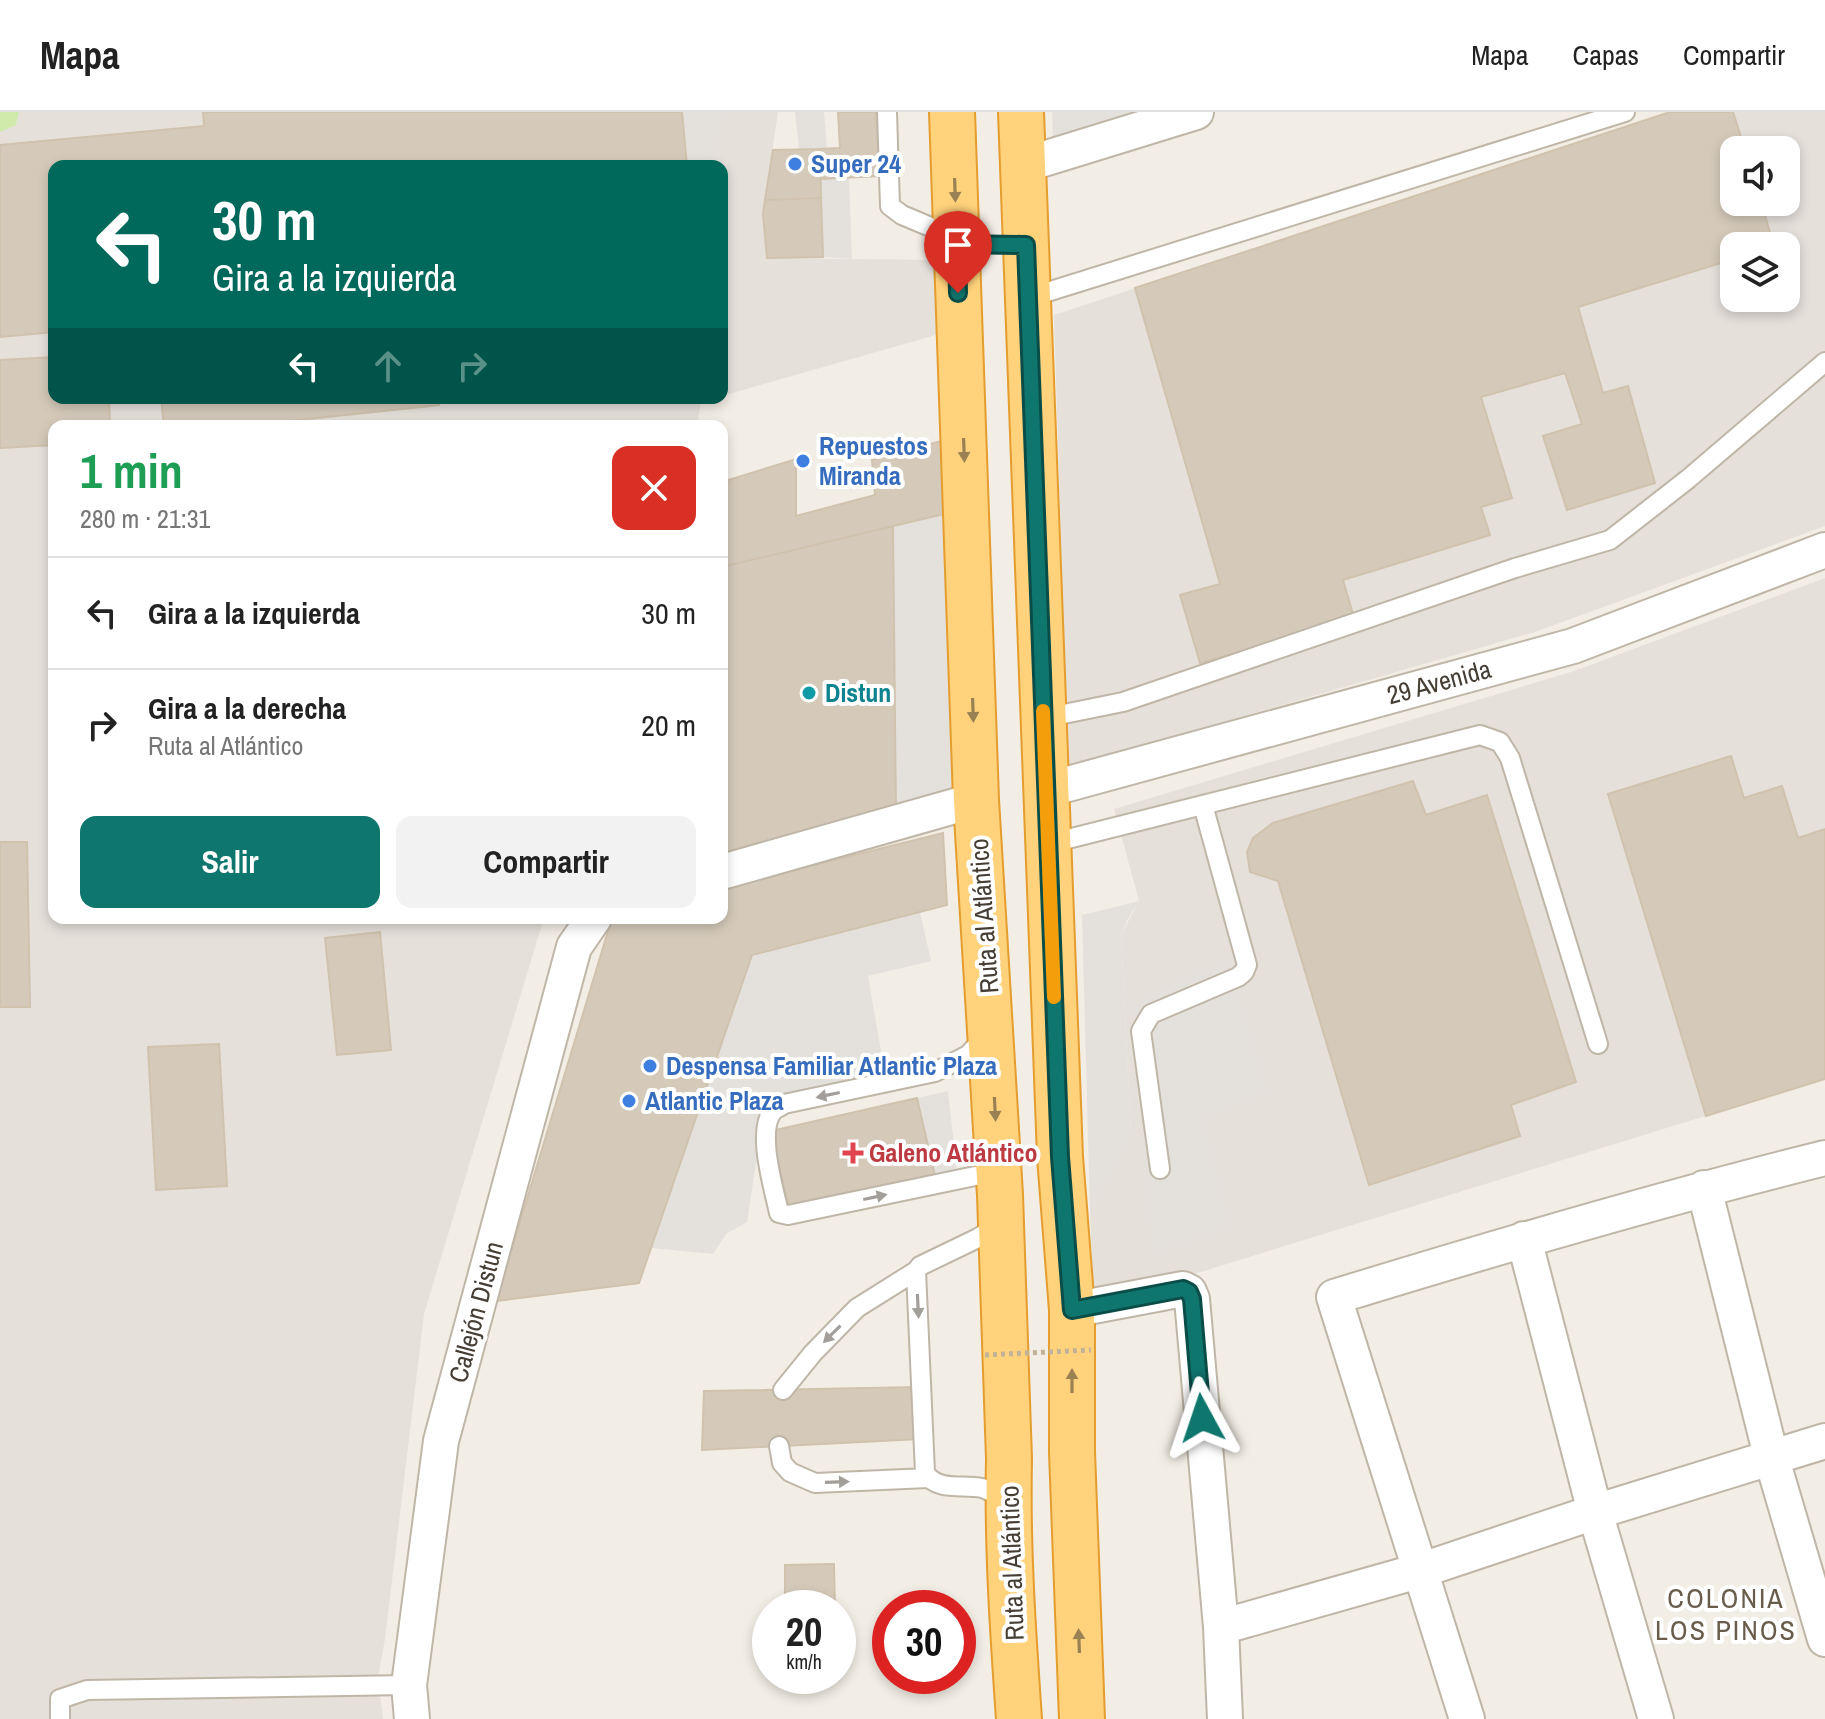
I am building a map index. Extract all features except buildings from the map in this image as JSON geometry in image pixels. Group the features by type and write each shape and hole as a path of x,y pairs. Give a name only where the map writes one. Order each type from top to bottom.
{"highway":[{"name":"Ruta al Atlántico","path":"952,112 957,244 951,333 1001,1209 1008,1501 1019,1719"},
{"path":"1021,112 1060,1157 1072,1310 1072,1452 1082,1719"},
{"path":"957,244 1026,245"}],"street":[{"path":"1024,165 1127,122 1196,112"},
{"name":"29 Avenida","path":"1046,790 1573,646 1825,550"},
{"path":"728,870 976,800"},
{"name":"Callejón Distun","path":"412,1719 409,1685 441,1441 574,947 590,924"},
{"path":"1467,1719 1334,1297 1704,1188 1825,1158"},
{"path":"1704,1188 1771,1456 1825,1639"},
{"path":"1524,1239 1595,1512 1656,1719"},
{"path":"1072,1310 1183,1289 1189,1292 1192,1299 1221,1627 1225,1719"},
{"path":"1221,1627 1422,1570 1595,1512 1825,1441"}],"lane":[{"path":"887,112 890,206 957,244"},
{"path":"1028,298 1625,112"},
{"path":"1043,718 1123,702 1515,568 1610,540 1688,479 1825,362"},
{"path":"1048,844 1480,735 1500,742 1510,758 1598,1044"},
{"path":"1160,1169 1141,1031 1151,1014 1238,977 1247,965 1203,805"},
{"path":"783,1390 813,1353 857,1308 920,1266 978,1238 1001,1209 992,1184 980,1175 788,1215 779,1213 765,1140 773,1111 784,1104 935,1072 968,1055 981,1041 990,1018"},
{"path":"916,1271 925,1473 928,1478"},
{"path":"779,1446 782,1463 790,1472 815,1483 928,1478 941,1484 982,1489 1008,1501"},
{"path":"60,1719 60,1699 87,1690 409,1685"}],"path":[{"path":"985,1355 1091,1350"}],"shaded area":[{"path":"19,112 778,112 763,214 767,258 939,260 936,335 728,394 728,160 48,160 48,404 701,404 698,420 48,420 48,924 542,924 424,1314 378,1678 383,1719 0,1719 0,132 16,125"},
{"path":"682,112 722,112 714,160 686,160"},
{"path":"795,112 824,112 827,148 799,149"},
{"path":"1052,112 1161,112 1053,141"},
{"path":"1670,112 1825,112 1825,526 1535,632 1068,767 1054,315"},
{"path":"849,178 852,259 823,257 821,179"},
{"path":"944,514 958,803 896,818 893,526"},
{"path":"1825,578 1825,1079 1094,1305 1090,1211 1131,1133 1121,935 1139,901 1114,809 1571,672"},
{"path":"1139,901 1121,935 1131,1133 1090,1211 1082,915"},
{"path":"920,912 931,961 868,976 885,1074 779,1097 764,1110 747,1222 726,1234 713,1254 652,1248 752,955"},
{"path":"1226,962 1266,1090 1201,1119 1230,1226 1154,1252 1133,1006"},
{"path":"948,1091 957,1172 935,1176 917,1098"}],"green space":[{"path":"0,112 19,112 16,125 0,132"}],"slow traffic":[{"path":"1043,711 1054,997"}],"place":[{"name":"Super 24","path":"795,164"},
{"name":"Repuestos Miranda","path":"803,461"},
{"name":"Distun","path":"809,693"},
{"name":"Despensa Familiar Atlantic Plaza","path":"650,1066"},
{"name":"Atlantic Plaza","path":"629,1101"},
{"name":"Galeno Atlántico","path":"853,1153"}],"district":[{"name":"COLONIA LOS PINOS","path":"1726,1614"}],"route":[{"path":"958,293 957,244 1026,245 1060,1157 1072,1310 1183,1289 1189,1292 1202,1418"}]}
